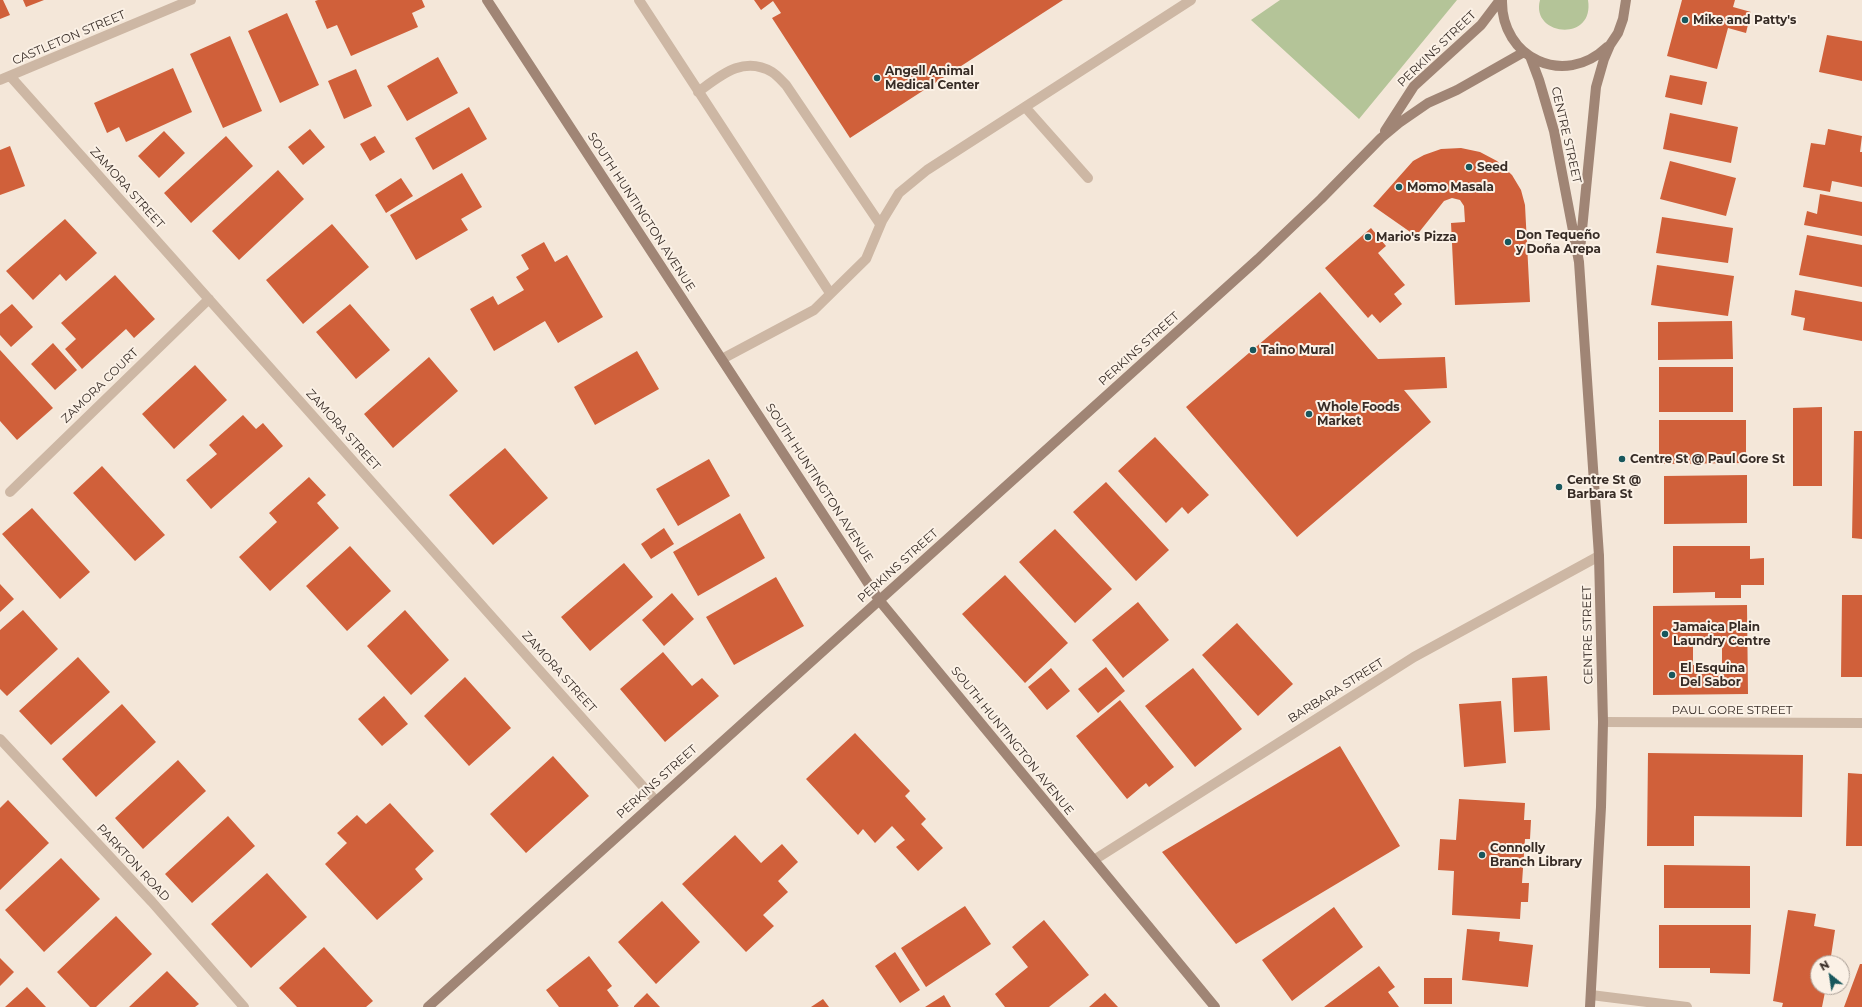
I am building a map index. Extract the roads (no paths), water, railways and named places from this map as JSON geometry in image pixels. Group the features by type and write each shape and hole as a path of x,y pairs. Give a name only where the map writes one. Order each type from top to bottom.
{"main road":[{"name":"SOUTH HUNTINGTON AVENUE","path":"487,0 879,600 1215,1007"},
{"name":"CENTRE STREET","path":"1501,0 1505,24 1511,37 1527,54 1539,80 1554,131 1578,262 1599,556 1603,722 1599,868 1590,1007"},
{"name":"PERKINS STREET","path":"1380,138 1414,86 1481,26 1501,0"},
{"name":"CENTRE STREET","path":"1578,262 1596,87 1599,72 1610,45 1618,33 1623,19 1625,2"},
{"path":"1527,54 1544,64 1573,66 1587,62 1600,54 1610,45"},
{"name":"PERKINS STREET","path":"428,1007 1258,259 1321,199 1380,138 1412,112 1527,54"}],"street":[{"name":"CASTLETON STREET","path":"0,80 191,0"},
{"path":"639,0 830,293"},
{"path":"722,359 814,310 866,258 880,224 899,193 922,174 1191,0"},
{"path":"698,92 727,71 741,66 757,67 772,72 786,85 880,224"},
{"name":"ZAMORA STREET","path":"10,76 656,801"},
{"path":"1024,107 1088,178"},
{"name":"ZAMORA COURT","path":"10,492 209,299"},
{"name":"BARBARA STREET","path":"1094,860 1414,657 1599,556"},
{"name":"PAUL GORE STREET","path":"1603,722 1862,724"},
{"name":"PARKTON ROAD","path":"0,739 152,902 244,1007"},
{"path":"1591,995 1687,1007"}],"place":[{"name":"Mike and Patty's","path":"1685,20"},
{"name":"Angell Animal Medical Center","path":"877,78"},
{"name":"Seed","path":"1469,167"},
{"name":"Momo Masala","path":"1399,187"},
{"name":"Mario's Pizza","path":"1368,237"},
{"name":"Don Tequeño y Doña Arepa","path":"1508,242"},
{"name":"Taino Mural","path":"1253,350"},
{"name":"Whole Foods Market","path":"1309,414"},
{"name":"Centre St @ Paul Gore St","path":"1622,459"},
{"name":"Centre St @ Barbara St","path":"1559,487"},
{"name":"Jamaica Plain Laundry Centre","path":"1665,634"},
{"name":"El Esquina Del Sabor","path":"1672,675"},
{"name":"Connolly Branch Library","path":"1482,855"}]}
